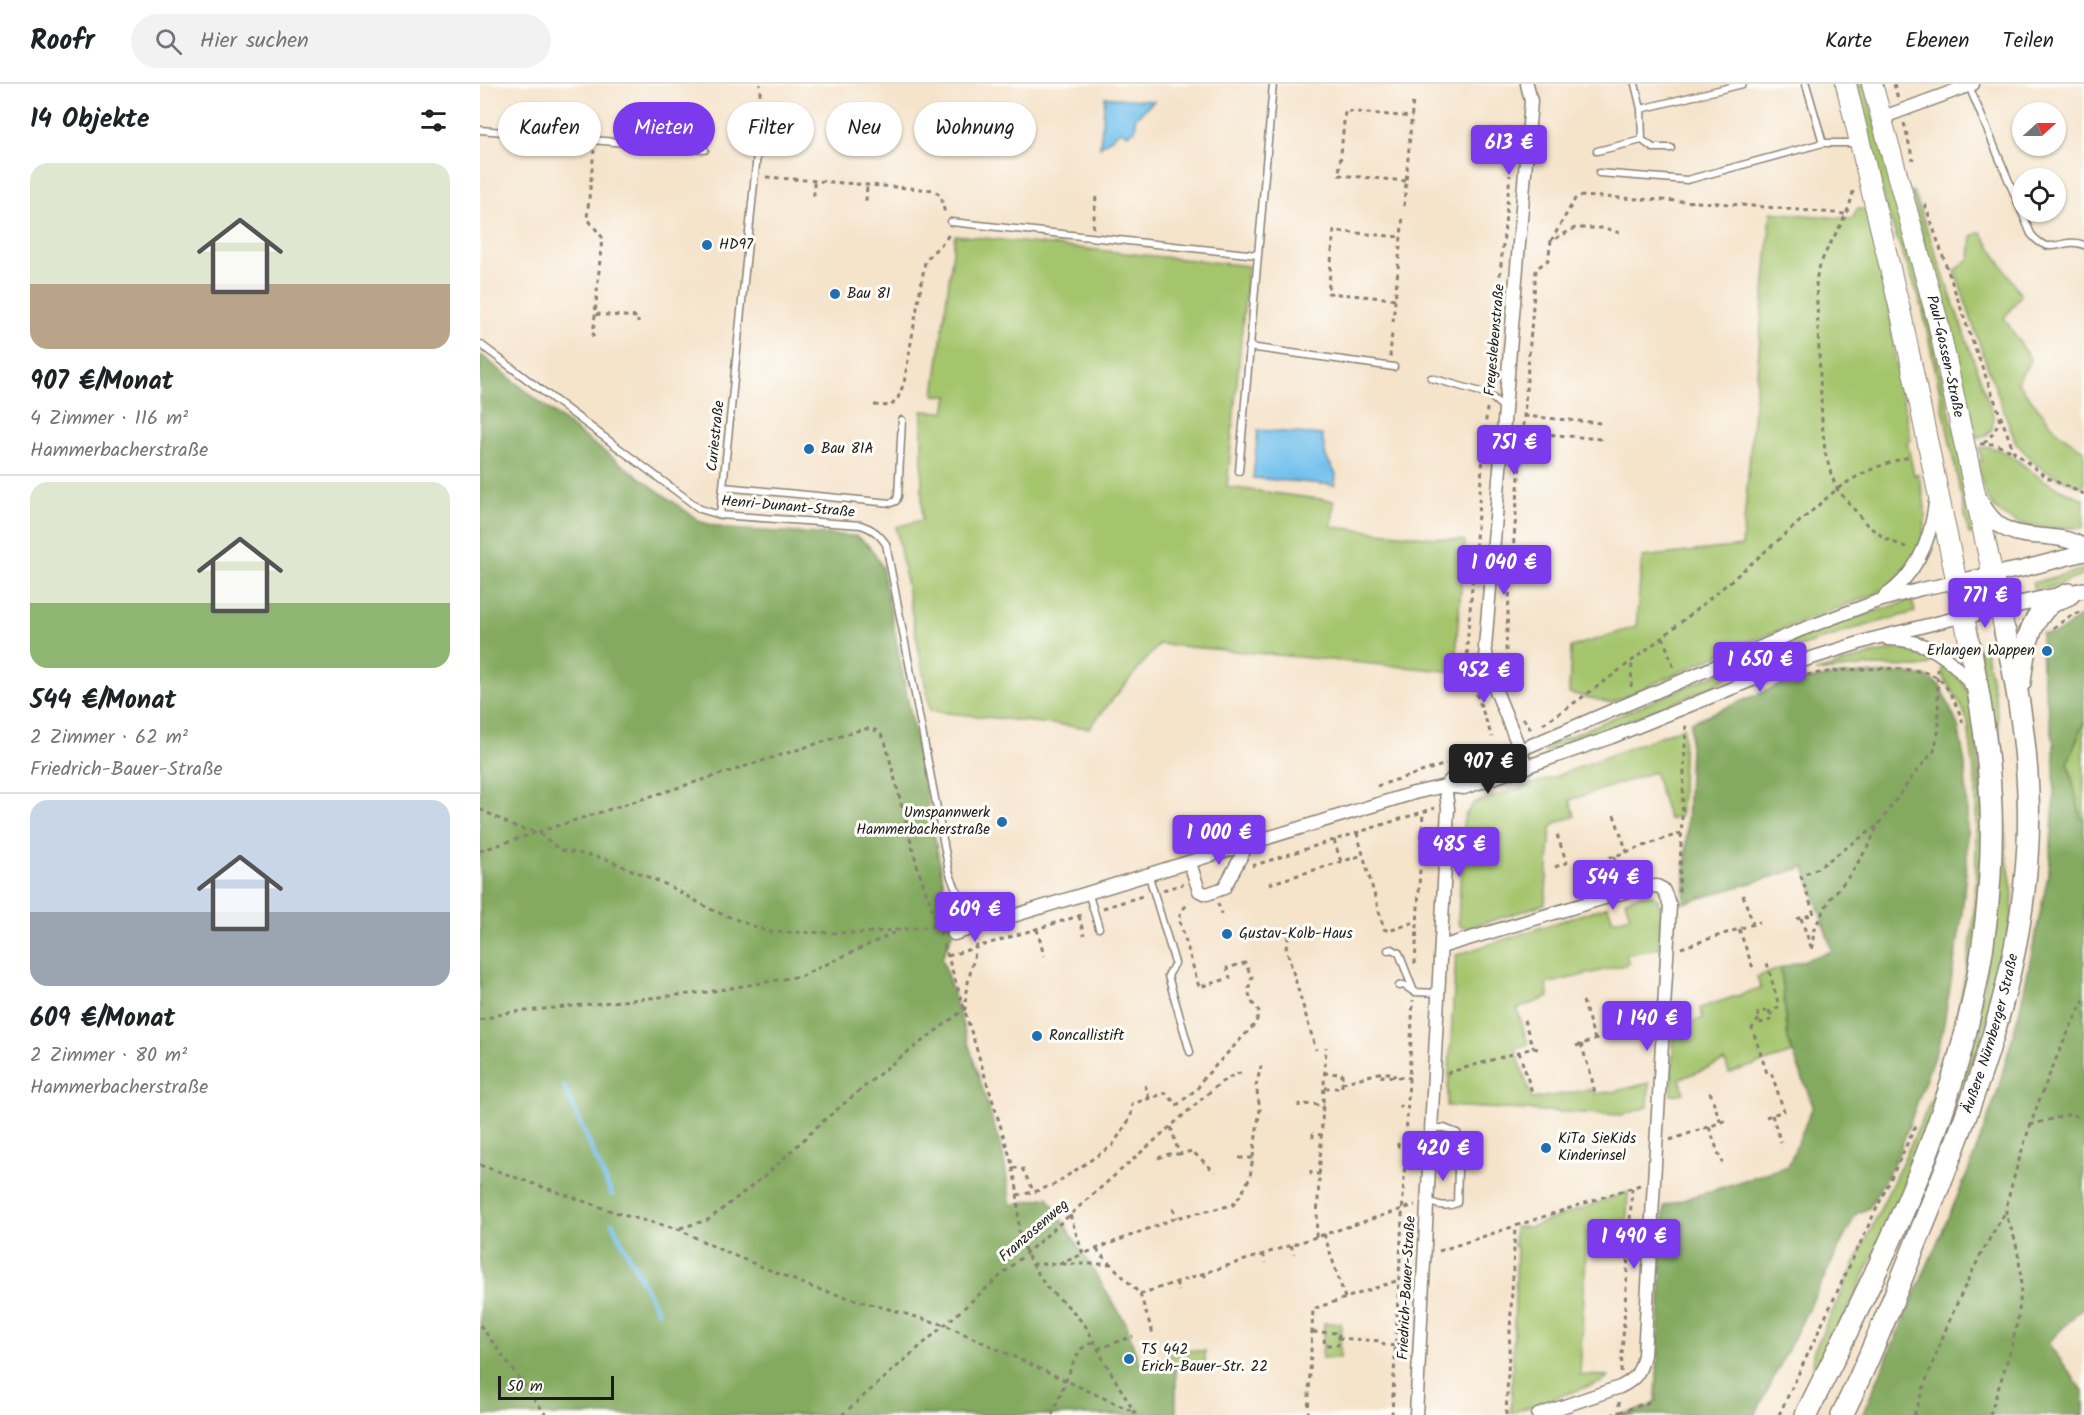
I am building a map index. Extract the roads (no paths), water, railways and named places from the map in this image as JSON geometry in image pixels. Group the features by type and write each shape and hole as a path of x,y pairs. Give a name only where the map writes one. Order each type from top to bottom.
{"highway":[{"path":"2018,699 2021,666 2029,636 2040,614 2051,603 2077,592"},
{"name":"Äußere Nürnberger Straße","path":"1842,1415 1871,1354 1948,1165 1992,1042 2009,980 2020,919 2028,845 2027,768 2018,699 2005,632"},
{"name":"Äußere Nürnberger Straße","path":"1806,1415 1914,1185 1943,1110 1974,998 1984,939 1990,866 1989,783 1981,705 1970,645"}],"main road":[{"path":"1846,84 1901,314 1970,645"},
{"name":"Paul-Gossen-Straße","path":"1872,84 1938,322 2005,632"}],"street":[{"name":"Freyeslebenstraße","path":"1527,84 1531,101 1485,647 1490,676 1527,767"},
{"path":"1881,118 1971,85"},
{"path":"1875,602 1899,586 1921,554 1934,515 1936,482"},
{"path":"1975,489 1997,523 2010,531 2040,537 2064,538 2084,547"},
{"path":"1445,786 1458,772 1517,745 1875,602 1921,589 2084,554"},
{"path":"954,934 1414,793 1445,786 1464,788 1612,737 1789,665 1872,639 1964,616 2077,592"},
{"path":"1872,639 1917,642 1942,654 1961,670 1981,705"},
{"name":"Friedrich-Bauer-Straße","path":"1416,1415 1441,947 1447,804 1445,786"},
{"path":"1190,863 1199,891 1207,894 1224,888 1249,842"},
{"path":"1441,947 1649,885 1664,889 1670,905 1644,1355 1640,1371 1631,1382 1620,1388 1538,1415"}],"lane":[{"path":"1239,471 1274,84"},
{"path":"1635,84 1641,109 1642,140"},
{"path":"1641,109 1710,88 1743,84"},
{"path":"1806,84 1823,143"},
{"path":"1971,85 2031,234 2039,243 2048,246 2077,243 2084,245"},
{"path":"480,130 613,142"},
{"path":"1597,151 1642,140 1653,148 1671,148"},
{"path":"1599,172 1687,180 1823,143 1861,143"},
{"name":"Curiestraße","path":"757,156 723,487 891,503 896,501 898,496 902,420"},
{"path":"951,222 1257,255"},
{"name":"Henri-Dunant-Straße","path":"480,344 700,509 720,515 861,525 871,528 880,535 886,544 949,871 954,889 962,901 987,923"},
{"path":"1249,347 1392,366"},
{"path":"1431,378 1488,394 1504,408"},
{"path":"720,515 723,487"},
{"path":"1148,873 1175,963 1168,976 1190,1052"},
{"path":"1088,892 1099,928"},
{"path":"1388,950 1392,949 1400,953 1414,992"},
{"path":"1399,986 1404,985 1414,992 1438,993"},
{"path":"1426,1201 1440,1206 1457,1203 1459,1137 1451,1130 1431,1128"}],"water":[{"path":"1105,97 1154,101 1135,118 1135,130 1128,134 1120,131 1100,147"},
{"path":"1258,430 1322,435 1326,457 1336,474 1335,485 1253,478"}],"waterway":[{"path":"564,1087 612,1195"},
{"path":"612,1223 658,1312"}],"place":[{"name":"HD97","path":"707,245"},
{"name":"Bau 81","path":"835,294"},
{"name":"Bau 81A","path":"809,449"},
{"name":"Erlangen Wappen","path":"2047,651"},
{"name":"Umspannwerk Hammerbacherstraße","path":"1002,822"},
{"name":"Gustav-Kolb-Haus","path":"1227,934"},
{"name":"Roncallistift","path":"1037,1036"},
{"name":"KiTa SieKids Kinderinsel","path":"1546,1148"},
{"name":"TS 442 Erich-Bauer-Str. 22","path":"1129,1359"}]}
